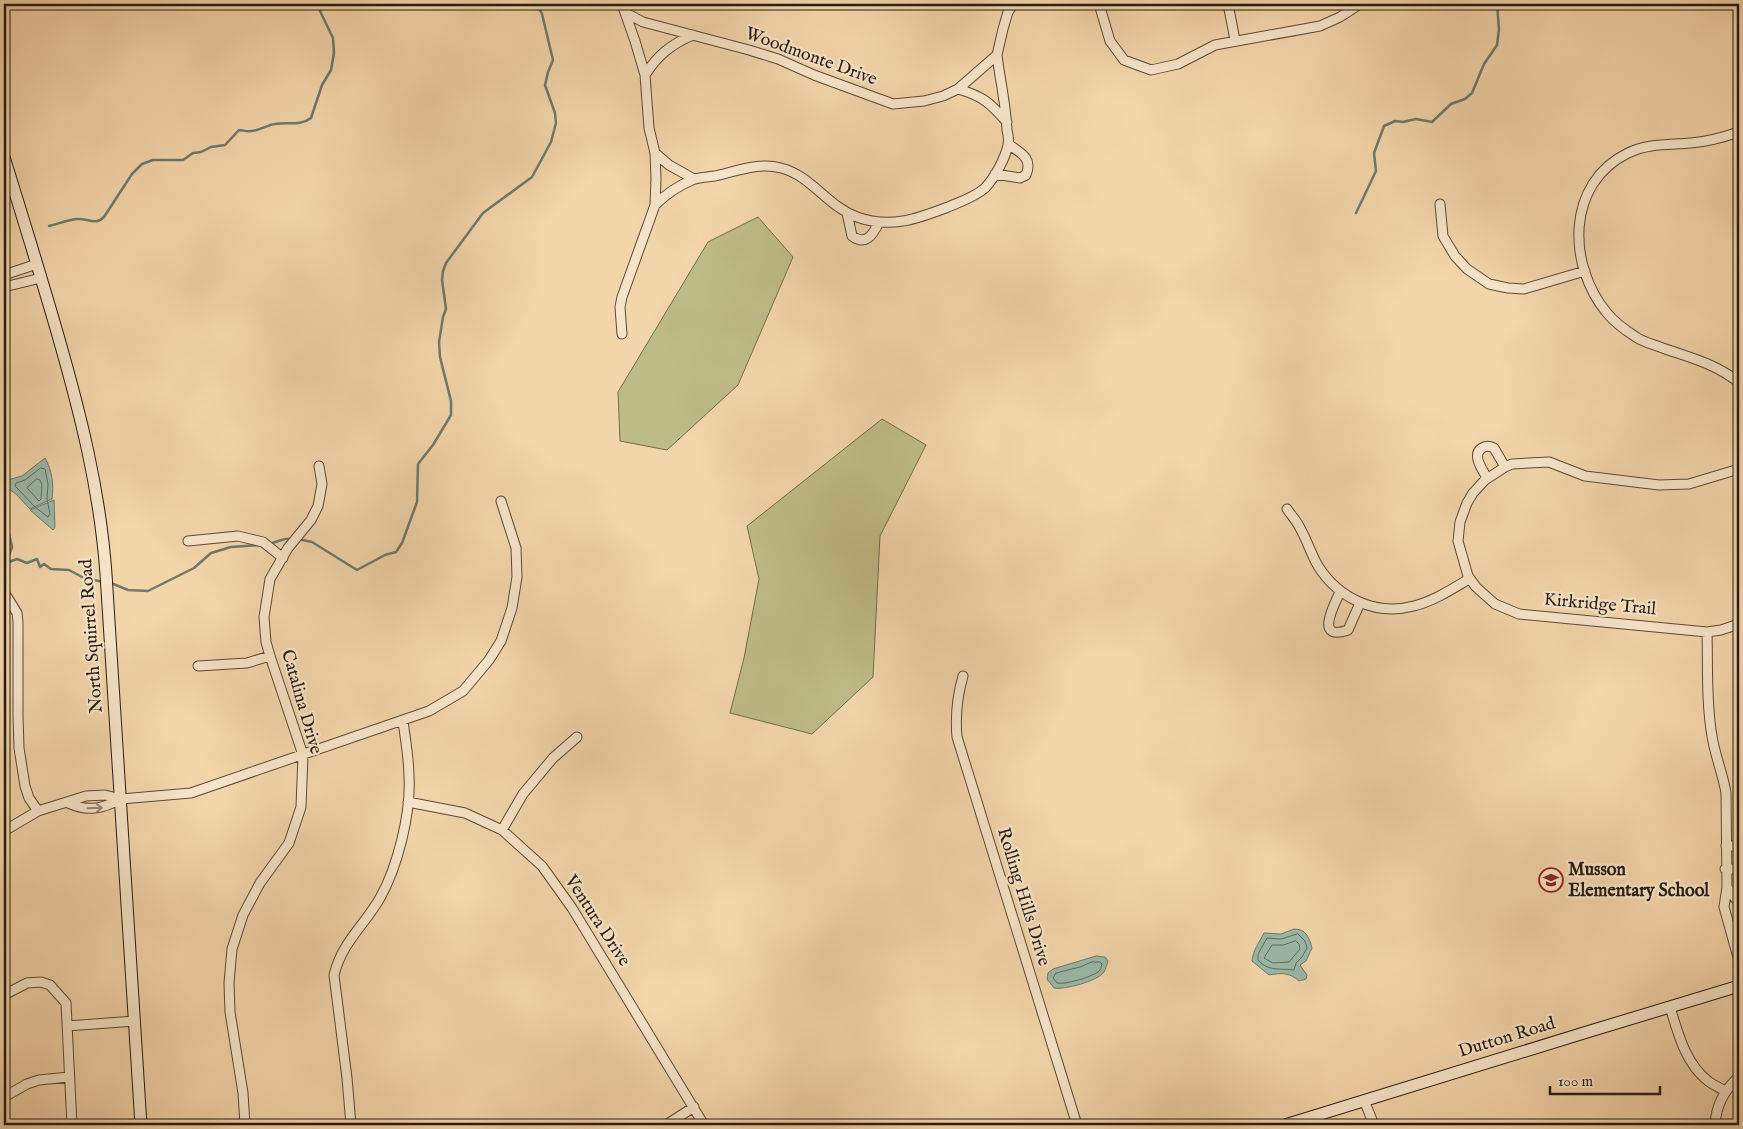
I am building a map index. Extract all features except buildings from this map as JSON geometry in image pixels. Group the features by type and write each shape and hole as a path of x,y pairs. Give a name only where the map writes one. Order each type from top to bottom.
{"street":[{"path":"622,4 645,75 649,128 654,153 655,205 622,297 620,307 622,334"},
{"path":"655,205 668,193 694,179 746,167 764,166 781,168 798,174 847,213 878,222 897,222 920,218 964,201 984,188 995,174 1008,144 1007,122 997,55 1008,12 1013,4"},
{"path":"1099,4 1110,41 1124,60 1151,70 1178,64 1215,45 1320,26 1340,17 1360,4"},
{"path":"1228,4 1235,40"},
{"name":"Woodmonte Drive","path":"626,13 644,22 770,57 893,104 924,101 943,96 958,89 997,55"},
{"path":"645,75 663,52 678,41 692,35"},
{"path":"958,89 974,94 991,104 1007,122"},
{"path":"1739,132 1691,143 1648,146 1613,161 1600,174 1586,195 1580,219 1578,244 1585,271 1595,297 1607,314 1618,325 1638,339 1700,361 1732,376 1739,383"},
{"path":"995,174 1020,178 1026,175 1029,168 1028,161 1008,144"},
{"path":"654,153 669,165 694,179"},
{"name":"North Squirrel Road","path":"4,161 37,264 82,422 99,502 105,557 141,1125"},
{"path":"1440,204 1443,236 1455,256 1467,269 1489,284 1524,289 1585,271"},
{"path":"847,213 852,236 857,240 864,240 870,237 874,233 878,222"},
{"path":"4,275 37,264"},
{"path":"4,287 41,278"},
{"path":"1487,478 1478,461 1477,455 1481,448 1486,446 1494,448 1505,467"},
{"path":"1287,509 1300,526 1317,565 1335,588 1360,604 1401,609 1415,606 1438,596 1470,579 1458,541 1460,522 1473,493 1487,478 1512,464 1549,462 1585,476 1659,485 1689,484 1739,469"},
{"name":"Catalina Drive","path":"245,1125 244,1093 230,1012 229,983 232,949 243,915 260,883 290,843 301,807 303,755 266,642 264,617 270,580 288,548 311,520 318,506 322,484 319,466"},
{"path":"4,831 38,811 68,803 77,807 106,807 121,799 191,793 429,711 463,691 489,660 501,641 512,608 517,577 516,548 501,501"},
{"path":"188,541 238,536 263,542 283,558"},
{"name":"Kirkridge Trail","path":"1470,579 1495,604 1519,614 1707,632 1739,624"},
{"path":"4,592 17,613 18,622 18,716 22,775 29,798 38,811"},
{"path":"1340,592 1328,620 1332,630 1339,633 1348,630 1360,604"},
{"path":"1707,632 1708,707 1712,738 1724,778 1726,793 1727,887 1724,906 1739,961"},
{"path":"198,666 247,663 270,656"},
{"name":"Rolling Hills Drive","path":"963,676 957,696 955,720 957,737 1077,1125"},
{"path":"351,1125 334,975 336,963 350,938 380,898 404,834 409,778 403,720"},
{"path":"502,830 523,794 553,758 578,737"},
{"name":"Ventura Drive","path":"408,802 465,813 502,830 542,866 572,908 704,1125"},
{"path":"1726,846 1739,846"},
{"path":"1726,869 1739,868"},
{"path":"1727,887 1738,902 1739,907"},
{"path":"4,995 27,983 41,982 50,985 66,1003 72,1125"},
{"name":"Dutton Road","path":"1285,1125 1739,986"},
{"path":"1670,1007 1685,1050 1694,1066 1708,1080 1725,1091"},
{"path":"67,1026 135,1021"},
{"path":"4,1097 33,1082 70,1077"},
{"path":"1715,1125 1725,1091 1739,1077"},
{"path":"1364,1100 1374,1125"},
{"path":"666,1125 694,1107"}],"shaded area":[{"path":"758,217 793,257 738,385 667,450 620,441 618,392 708,242"},
{"path":"882,419 926,445 880,536 873,677 812,734 730,713 744,658 759,579 747,526"}],"water":[{"path":"45,458 52,478 52,499 30,509 4,485 4,481 22,476"},
{"path":"54,500 55,527 53,530 30,510"},
{"path":"1294,929 1301,930 1306,934 1312,948 1306,961 1300,965 1307,975 1306,979 1299,981 1285,974 1269,975 1252,961 1255,950 1264,933 1281,934"},
{"path":"1096,956 1105,957 1108,961 1104,972 1095,979 1065,988 1054,988 1047,979 1048,973 1053,969"}],"waterway":[{"path":"49,226 77,219 101,220 132,174 142,164 153,160 183,160 193,153 225,145 239,130 254,131 275,124 303,122 311,118 322,85 331,70 334,53 333,38 320,11 319,4"},
{"path":"298,539 312,542 357,570 385,555 396,552 402,543 417,502 418,464 433,445 451,415 451,401 440,357 439,342 446,309 442,280 443,271 446,263 483,213 532,177 551,142 556,123 555,113 545,85 553,60 542,14 537,4"},
{"path":"1356,213 1376,171 1374,153 1384,126 1395,121 1403,122 1416,119 1432,122 1451,104 1465,99 1472,93 1484,64 1497,45 1499,29 1497,4"},
{"path":"4,532 9,534 12,547 8,558 10,561"},
{"path":"269,544 292,539"},
{"path":"111,583 128,590 148,591 194,568 211,553 231,547 261,545"},
{"path":"4,564 17,559 27,563 37,559 40,567 44,564 51,569 69,570 84,578"},
{"path":"90,579 103,582"}],"place":[{"name":"Musson Elementary School","path":"1551,880"}]}
